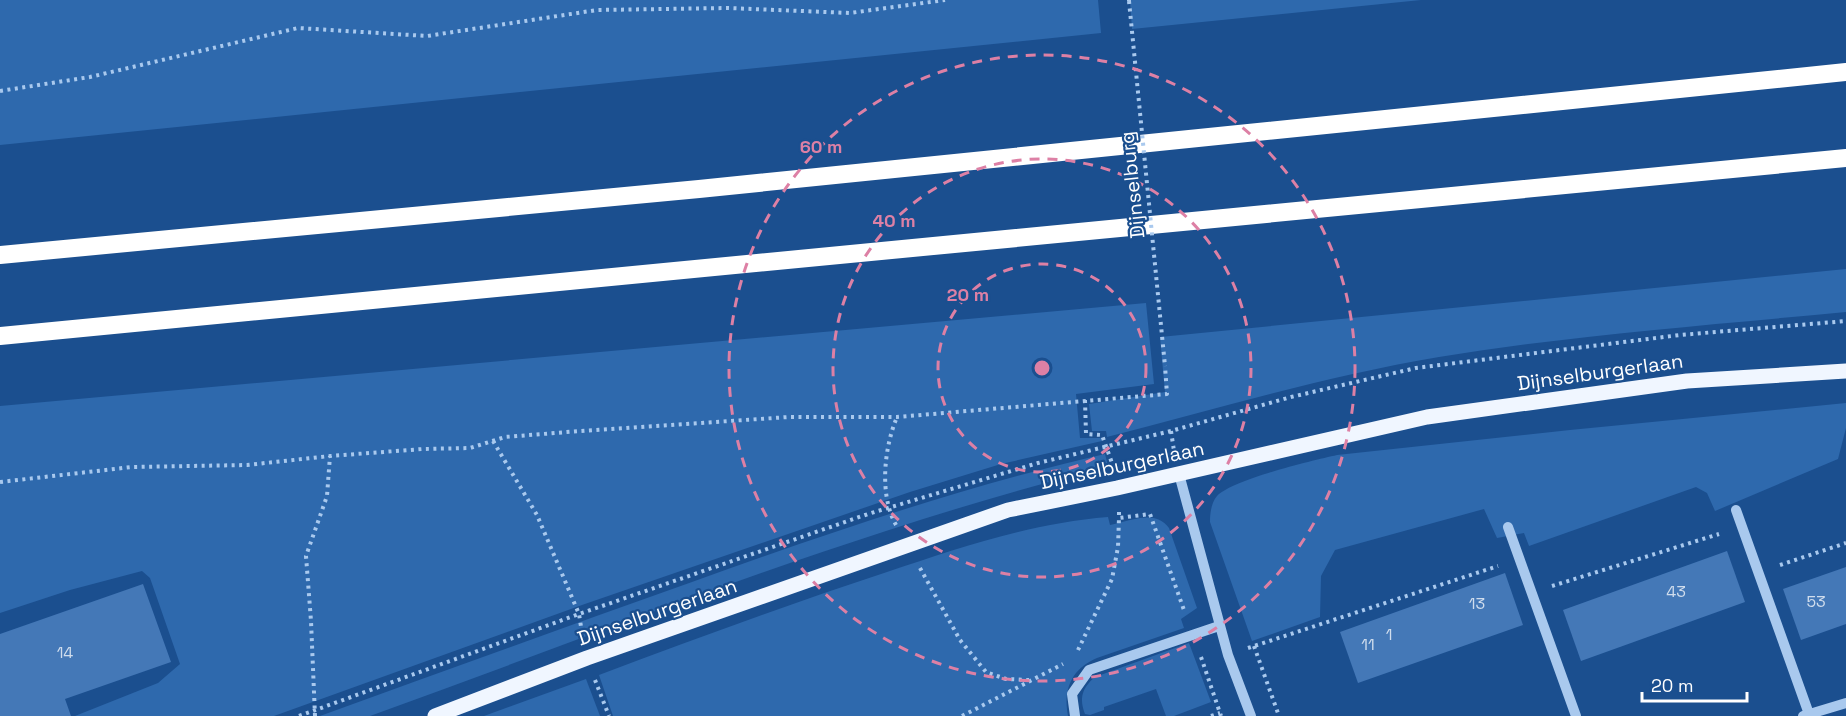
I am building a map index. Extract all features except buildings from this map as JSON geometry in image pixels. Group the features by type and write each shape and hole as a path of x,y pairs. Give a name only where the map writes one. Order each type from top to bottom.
{"highway":[{"path":"0,255 687,190 1846,72"},
{"path":"0,336 1846,158"}],"main road":[{"name":"Dijnselburgerlaan","path":"435,716 587,658 1008,510 1117,488 1427,417 1688,381 1846,371"}],"street":[{"path":"1179,474 1228,655 1251,716"},
{"path":"1736,510 1760,572 1806,715 1846,703"},
{"path":"1509,527 1576,716"},
{"path":"1075,716 1072,694 1089,670 1220,626"}],"path":[{"path":"0,91 90,77 298,28 427,36 597,10 728,8 850,13 945,0"},
{"name":"Dijnselburg","path":"1085,400 1167,394 1129,0"},
{"path":"0,482 132,467 247,465 330,456 470,448 505,437 580,431 789,417 897,417 1023,408 1085,400 1086,434 1102,435 1113,464 1119,518 1118,547 1112,579 1074,658"},
{"path":"493,441 537,515 579,614 587,658 609,716"},
{"path":"315,716 306,556 327,496 330,456"},
{"path":"1119,518 1150,514 1221,714 1211,716"},
{"path":"1531,593 1743,527"},
{"path":"1760,572 1846,543"},
{"path":"1228,655 1519,558"},
{"path":"1253,646 1279,716"},
{"path":"963,716 1069,661"},
{"path":"1063,663 1082,677"}],"shaded area":[{"path":"0,0 1098,0 1101,33 0,145"},
{"path":"1130,0 1421,0 1132,29"},
{"path":"1846,269 1846,312 1591,337 1439,357 1313,383 1107,437 1106,431 1092,431 1089,404 1165,392 1160,337"},
{"path":"1146,303 1154,384 1076,394 1080,438 1102,438 1102,441 1001,464 910,492 582,605 274,716 75,716 158,683 180,664 150,578 142,571 70,590 0,613 0,406"},
{"path":"1846,403 1846,428 1838,459 1715,511 1707,493 1696,487 1529,546 1524,533 1497,538 1484,509 1335,550 1321,576 1320,617 1252,641 1210,522 1213,502 1217,496 1239,483 1274,471 1337,455"},
{"path":"1105,454 1108,466 969,505 821,552 370,716 320,716 846,528 1001,481"},
{"path":"1108,517 1110,525 1150,518 1163,522 1169,528 1197,608 1181,619 1184,628 1097,658 1081,668 1075,674 1068,689 1068,716 613,716 599,675 778,609 969,546 1052,525"},
{"path":"1189,643 1211,702 1174,716 1166,716 1156,689 1104,707 1104,710 1090,715 1085,714 1082,703 1083,694 1087,685 1095,677"},
{"path":"586,679 600,716 484,716"}]}
